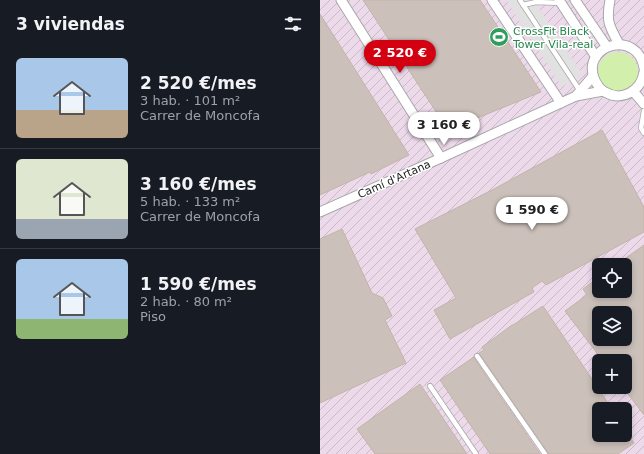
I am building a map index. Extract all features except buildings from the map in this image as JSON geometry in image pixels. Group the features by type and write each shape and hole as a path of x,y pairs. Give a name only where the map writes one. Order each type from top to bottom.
{"street":[{"path":"341,0 441,158"},
{"path":"492,0 561,103"},
{"path":"576,0 607,47"},
{"path":"610,0 608,25 618,44"},
{"path":"560,1 596,56"},
{"path":"618,44 640,49 644,74 639,86 626,95 618,96 603,91 596,84 593,76 593,66 596,56 601,51 607,47 618,44"},
{"name":"Camí d'Artana","path":"320,212 561,103 578,93 593,76"},
{"name":"Camí d'Artana","path":"578,93 603,91"},
{"path":"633,91 644,104"}],"lane":[{"path":"520,0 578,93"},
{"path":"523,5 536,2 560,1"},
{"path":"644,111 641,128 644,132"},
{"path":"477,356 545,454"},
{"path":"430,386 476,454"}],"shaded area":[{"path":"320,0 644,0 644,454 320,454"},
{"path":"506,0 533,0 582,74 562,87"}],"green space":[{"path":"622,52 629,55 635,61 638,72 637,80 629,89 622,92 614,92 607,89 599,80 598,68 601,61 610,53"}],"place":[{"name":"CrossFit Black Tower Vila-real","path":"499,37"}]}
